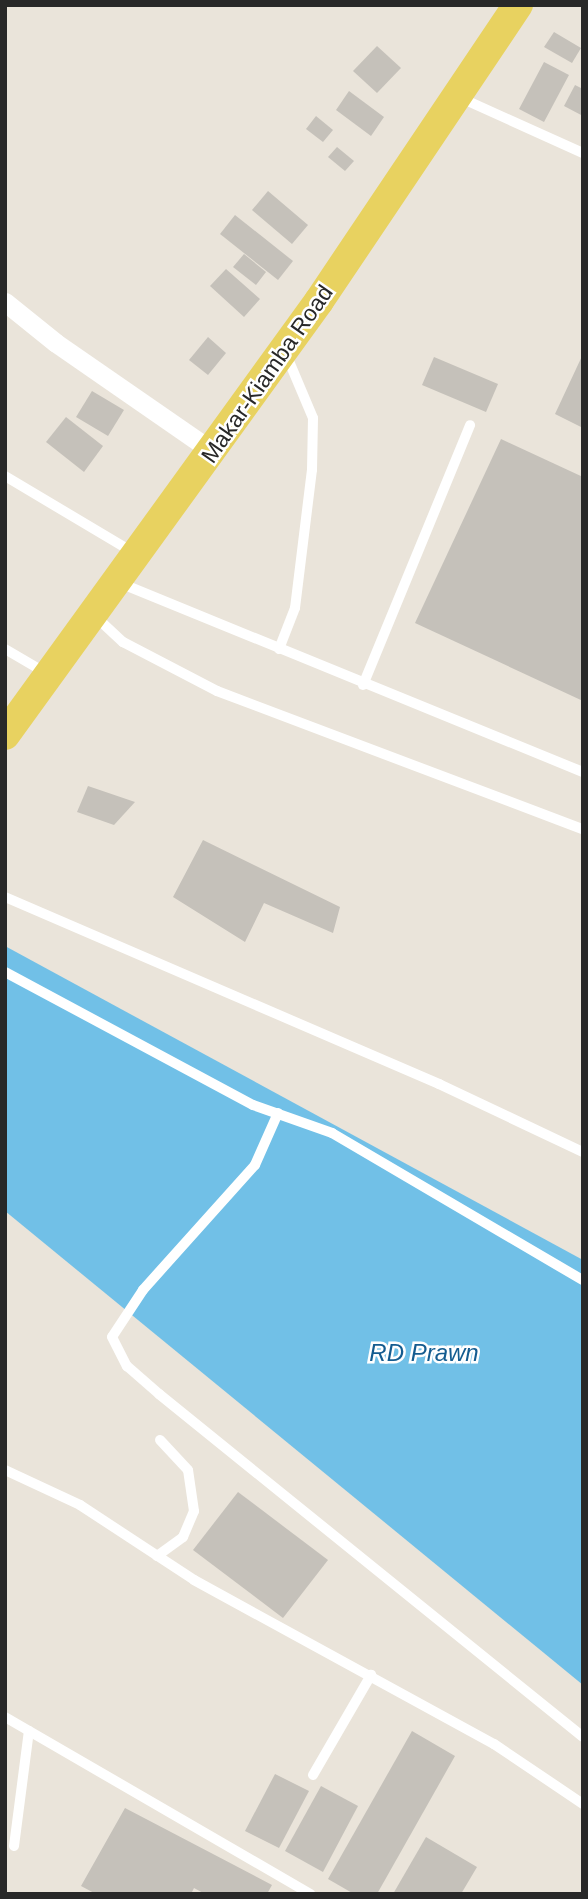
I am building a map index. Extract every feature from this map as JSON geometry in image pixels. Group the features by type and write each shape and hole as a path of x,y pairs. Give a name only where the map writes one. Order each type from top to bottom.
{"main road":[{"name":"Makar-Kiamba Road","path":"5,735 284,351 518,5"}],"street":[{"path":"5,302 56,343 212,451"}],"lane":[{"path":"457,96 583,153"},
{"path":"279,649 289,629 304,550 313,418 284,351"},
{"path":"363,685 470,425"},
{"path":"5,476 137,555"},
{"path":"118,582 363,685 583,772"},
{"path":"93,615 124,642 218,691 583,828"},
{"path":"5,649 49,675"},
{"path":"5,897 439,1084 583,1152"},
{"path":"5,972 253,1105 332,1133 583,1280"},
{"path":"278,1113 256,1165 143,1290 112,1337 127,1366 159,1394 583,1737"},
{"path":"157,1556 183,1538 194,1511 188,1470 160,1440"},
{"path":"5,1470 80,1504 157,1556 495,1744 583,1804"},
{"path":"313,1775 370,1675"},
{"path":"5,1717 310,1894"},
{"path":"14,1846 29,1731"}],"water":[{"name":"RD Prawn","path":"5,946 583,1260 583,1685 5,1211"}],"building":[{"path":"554,32 581,48 572,63 544,47"},
{"path":"377,46 401,68 377,93 353,71"},
{"path":"544,62 569,75 544,122 519,109"},
{"path":"575,85 583,89 583,116 564,106"},
{"path":"349,91 384,117 371,136 336,110"},
{"path":"316,116 333,130 323,142 306,129"},
{"path":"337,147 354,161 345,171 328,157"},
{"path":"268,191 308,225 292,244 252,210"},
{"path":"235,215 293,261 278,280 220,234"},
{"path":"244,254 266,272 256,285 233,267"},
{"path":"226,269 260,299 244,317 210,286"},
{"path":"208,337 226,353 208,375 189,360"},
{"path":"583,354 583,428 555,414"},
{"path":"434,357 498,384 486,412 422,385"},
{"path":"92,391 124,410 108,436 76,417"},
{"path":"66,417 103,446 84,472 46,442"},
{"path":"501,439 583,477 583,701 415,623"},
{"path":"88,786 135,802 114,825 77,812"},
{"path":"203,840 340,907 333,933 264,903 245,942 173,897"},
{"path":"238,1492 328,1560 283,1618 193,1550"},
{"path":"412,1731 455,1756 377,1894 354,1894 328,1879"},
{"path":"275,1774 309,1791 279,1848 245,1831"},
{"path":"321,1786 358,1806 323,1872 285,1851"},
{"path":"125,1808 272,1885 267,1894 205,1894 194,1888 191,1894 96,1894 81,1886"},
{"path":"426,1837 477,1867 461,1894 393,1894"}]}
